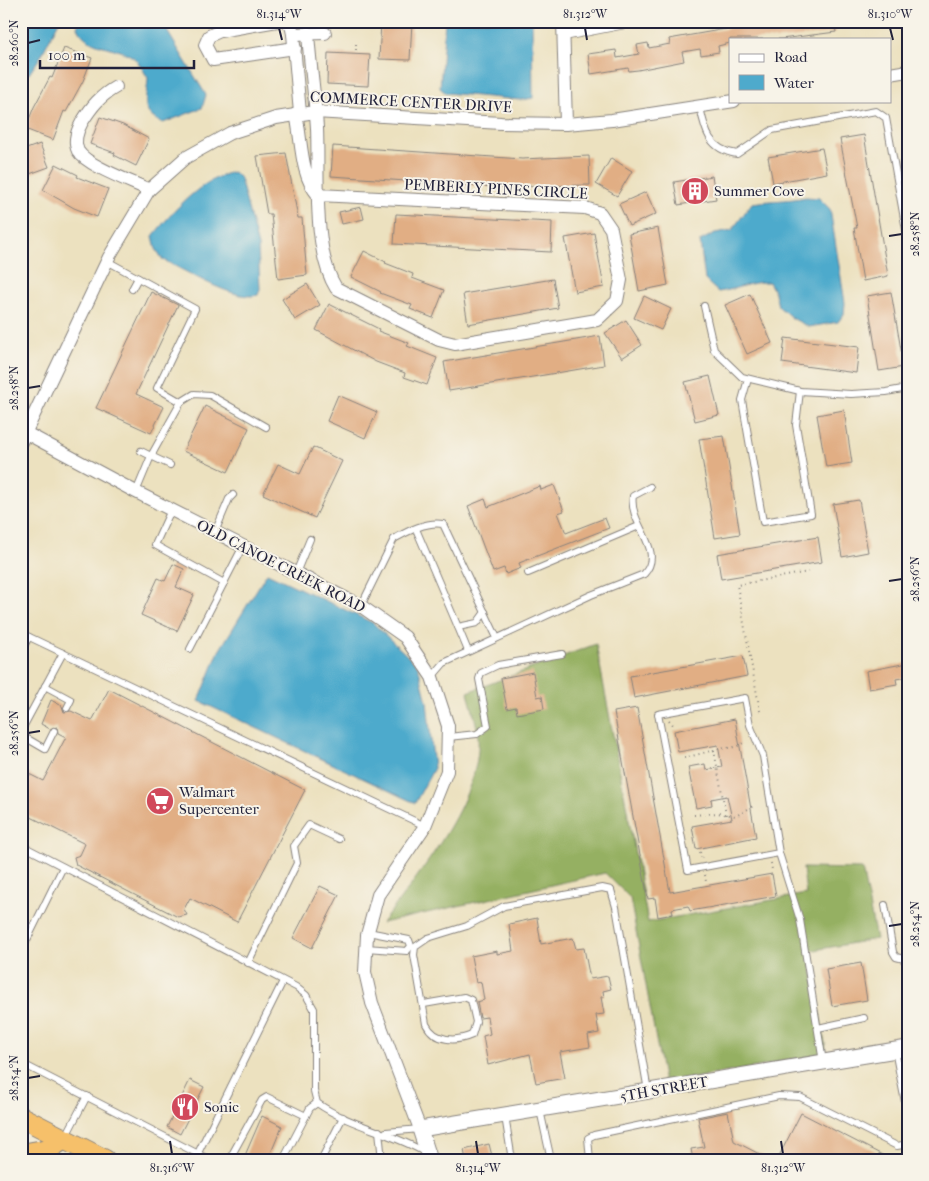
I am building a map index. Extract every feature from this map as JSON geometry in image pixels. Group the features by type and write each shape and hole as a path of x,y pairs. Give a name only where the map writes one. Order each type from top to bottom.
{"highway":[{"path":"21,1117 105,1160"},
{"path":"30,1154 49,1149 64,1139"}],"street":[{"path":"277,21 220,31 210,36 206,45 213,60 295,48"},
{"path":"285,21 291,25 293,34 325,33"},
{"path":"566,124 563,28 630,21"},
{"name":"PEMBERLY PINES CIRCLE","path":"293,34 298,114 305,167 311,188 318,195 586,208 600,213 611,229 621,280 617,301 597,320 455,344 439,340 336,288 327,274 318,195 315,112 308,33"},
{"path":"892,74 908,71"},
{"path":"116,87 92,104 75,138 78,152 90,162 149,190"},
{"name":"COMMERCE CENTER DRIVE","path":"23,435 107,261 149,190 185,158 230,133 276,118 315,112 501,123 566,124 612,120 729,102"},
{"name":"OLD CANOE CREEK ROAD","path":"23,435 361,606 405,637 432,677 448,726 447,771 425,826 378,895 368,932 365,972 372,1003 430,1158"},
{"name":"5TH STREET","path":"420,1129 902,1049"}],"lane":[{"path":"700,107 709,140 717,148 737,154 772,130 876,111 886,118 904,203 907,236"},
{"path":"107,261 195,309 158,388 181,402"},
{"path":"132,289 138,278"},
{"path":"704,306 714,350 726,364 742,377 800,391 850,394 886,392 908,388"},
{"path":"748,379 742,400 763,522 811,514 796,425 800,391"},
{"path":"136,492 151,456 181,402 194,394 210,395 266,427"},
{"path":"141,451 170,465"},
{"path":"432,677 444,663 468,651 644,574 649,568 652,556 631,508 633,496 650,487"},
{"path":"215,532 229,499 233,495"},
{"path":"171,510 155,545 224,583"},
{"path":"361,606 394,539 434,522 443,524 497,638"},
{"path":"528,573 639,526"},
{"path":"416,529 468,651"},
{"path":"296,573 310,539"},
{"path":"190,649 243,546"},
{"path":"458,627 477,623 485,612"},
{"path":"21,633 425,826"},
{"path":"21,651 28,637"},
{"path":"21,731 63,653"},
{"path":"448,737 477,734 488,726 479,679 481,673 498,665 562,654"},
{"path":"45,686 71,700 67,708"},
{"path":"779,853 688,870 658,714 745,698 750,725 763,756 779,853 800,920 823,1062"},
{"path":"21,735 45,749 54,731"},
{"path":"248,963 297,863 294,846 308,825 339,839"},
{"path":"21,845 283,980 306,995 314,1009 314,1091 317,1103 344,1117 382,1132 430,1158"},
{"path":"21,952 63,867"},
{"path":"366,948 407,951 428,938 467,926 504,906 602,888 611,890 616,907 648,1092"},
{"path":"885,905 893,952 896,957 908,960"},
{"path":"368,932 409,940 413,946 426,1024 433,1034 451,1040 461,1040 472,1035 476,1022 471,1000 464,998 424,1004"},
{"path":"198,1153 283,980"},
{"path":"818,1028 864,1018"},
{"path":"902,1049 908,1118"},
{"path":"21,1063 210,1160"},
{"path":"64,1139 86,1096"},
{"path":"590,1160 587,1143 588,1138 594,1135 779,1096 800,1097 897,1146 908,1144"},
{"path":"229,1160 262,1100 267,1098 306,1116"},
{"path":"283,1160 310,1108 317,1103"},
{"path":"540,1110 551,1160"},
{"path":"505,1116 512,1160"},
{"path":"321,1160 344,1117"},
{"path":"382,1132 420,1129"},
{"path":"382,1132 382,1160"}],"path":[{"path":"356,40 356,50"},
{"path":"760,711 737,584 808,572"},
{"path":"670,720 674,726"},
{"path":"684,758 714,750 736,747 745,742"},
{"path":"714,750 726,815"},
{"path":"694,815 717,813 740,815 755,805"},
{"path":"700,852 702,861"},
{"path":"771,861 772,870"},
{"path":"704,873 706,882"}],"green space":[{"path":"596,644 648,922 806,894 803,868 862,869 876,939 809,951 827,1055 664,1083 630,898 605,873 382,923 429,860 445,835 470,785 477,760 478,737 468,692"}],"water":[{"path":"21,21 59,21 41,56 21,86"},
{"path":"80,21 161,21 206,95 202,108 163,123 155,119 147,110 148,78 138,62 119,50 88,40 77,27"},
{"path":"445,21 532,21 533,98 521,100 446,93 440,88"},
{"path":"234,172 240,178 258,246 260,289 258,295 248,296 224,290 163,260 156,249 153,236 169,217 200,188 222,175"},
{"path":"806,197 819,198 830,209 845,303 844,314 838,322 809,327 792,318 778,306 775,293 769,282 756,283 718,292 705,280 700,241 715,233 732,230 752,203"},
{"path":"267,573 373,623 418,666 427,702 434,768 415,803 199,701 219,651"}],"building":[{"path":"381,21 412,21 410,60 379,59"},
{"path":"801,21 834,21 836,32 789,38 729,38 729,43 718,46 719,52 701,55 700,49 682,52 684,61 638,70 629,71 628,68 591,74 588,54 616,50 617,58 639,54 637,45 648,43 649,48 670,44 669,39 764,22 765,26"},
{"path":"64,48 92,58 83,81 66,112 64,111 53,140 25,129 34,107 50,77 52,78"},
{"path":"328,53 370,55 368,86 327,84"},
{"path":"100,117 123,125 149,139 136,166 114,155 115,153 90,144"},
{"path":"864,135 888,276 863,281 854,228 857,228 840,139"},
{"path":"40,144 49,167 21,177 21,151"},
{"path":"333,146 522,159 589,156 590,185 497,187 331,176"},
{"path":"822,148 827,173 773,183 768,157"},
{"path":"286,153 298,218 302,218 307,275 278,279 271,214 267,214 257,156"},
{"path":"611,158 632,171 617,196 596,184"},
{"path":"56,164 78,175 77,177 108,189 97,217 74,208 43,190"},
{"name":"Summer Cove","path":"712,176 716,199 678,205 674,182"},
{"path":"646,192 656,214 629,226 619,204"},
{"path":"361,207 364,219 342,224 339,212"},
{"path":"396,214 552,222 551,252 394,244"},
{"path":"658,228 668,285 639,291 629,234"},
{"path":"594,233 604,287 575,292 565,238"},
{"path":"364,251 385,263 413,274 412,278 444,290 433,318 410,309 412,305 380,293 351,277"},
{"path":"553,279 558,308 468,324 463,294"},
{"path":"307,284 320,305 295,320 282,299"},
{"path":"151,292 178,305 136,394 164,407 151,433 96,408"},
{"path":"891,292 904,367 879,371 867,296"},
{"path":"750,294 772,343 747,354 725,305"},
{"path":"644,296 671,309 661,330 634,318"},
{"path":"329,304 379,329 378,331 409,343 407,346 437,358 427,385 404,377 405,373 376,362 316,330"},
{"path":"626,320 642,345 622,358 605,333"},
{"path":"600,336 604,365 449,391 444,362"},
{"path":"785,338 859,347 856,373 782,363"},
{"path":"710,376 719,415 695,421 685,382"},
{"path":"338,395 377,412 365,438 327,421"},
{"path":"205,406 249,428 228,472 183,451"},
{"path":"844,410 852,463 826,467 817,415"},
{"path":"724,436 740,534 715,538 699,439"},
{"path":"313,447 342,461 315,518 263,494 278,464 300,474"},
{"path":"554,485 564,511 558,513 566,533 605,518 609,528 519,563 521,568 506,574 504,568 493,572 468,506 485,499 488,507 540,486 541,490"},
{"path":"859,500 868,552 842,557 833,504"},
{"path":"818,537 822,562 721,579 717,554"},
{"path":"173,564 184,569 176,587 194,595 177,631 141,615 158,578 165,581"},
{"path":"743,656 747,676 634,698 630,676"},
{"path":"908,663 908,677 896,679 897,684 869,689 866,671"},
{"path":"533,672 537,697 542,696 544,709 517,714 516,707 507,709 501,678"},
{"name":"Walmart Supercenter","path":"109,689 305,790 237,922 190,898 184,909 187,915 178,917 76,865 74,857 80,855 85,844 21,812 21,770 43,781 66,737 58,733 57,727 50,729 41,724 51,700 62,706 64,712 71,711 92,721"},
{"path":"637,708 670,892 772,874 776,896 690,911 688,906 672,909 673,914 658,917 655,898 648,899 614,712"},
{"path":"735,719 756,837 696,849 692,826 732,819 727,796 711,799 712,805 696,808 688,767 705,764 706,770 722,767 718,745 678,752 674,731"},
{"path":"320,886 339,895 312,948 293,938"},
{"path":"537,918 541,944 573,938 576,949 584,948 590,979 608,976 611,989 603,991 604,997 601,997 604,1014 596,1015 599,1033 588,1035 590,1047 560,1052 565,1078 536,1083 530,1054 488,1065 483,1036 490,1034 487,1017 480,1018 477,1002 484,1000 481,982 476,983 471,956 497,951 497,954 513,951 509,924"},
{"path":"861,963 867,1000 832,1006 826,969"},
{"name":"Sonic","path":"190,1080 204,1087 180,1134 167,1127"},
{"path":"728,1112 734,1141 771,1160 693,1160 691,1149 704,1147 698,1118"},
{"path":"801,1113 892,1160 777,1160"},
{"path":"262,1116 282,1126 268,1160 243,1160"},
{"path":"489,1144 493,1160 466,1160 464,1150"}],"place":[{"name":"Summer Cove","path":"695,191"},
{"name":"Walmart Supercenter","path":"160,801"},
{"name":"Sonic","path":"185,1107"}]}
